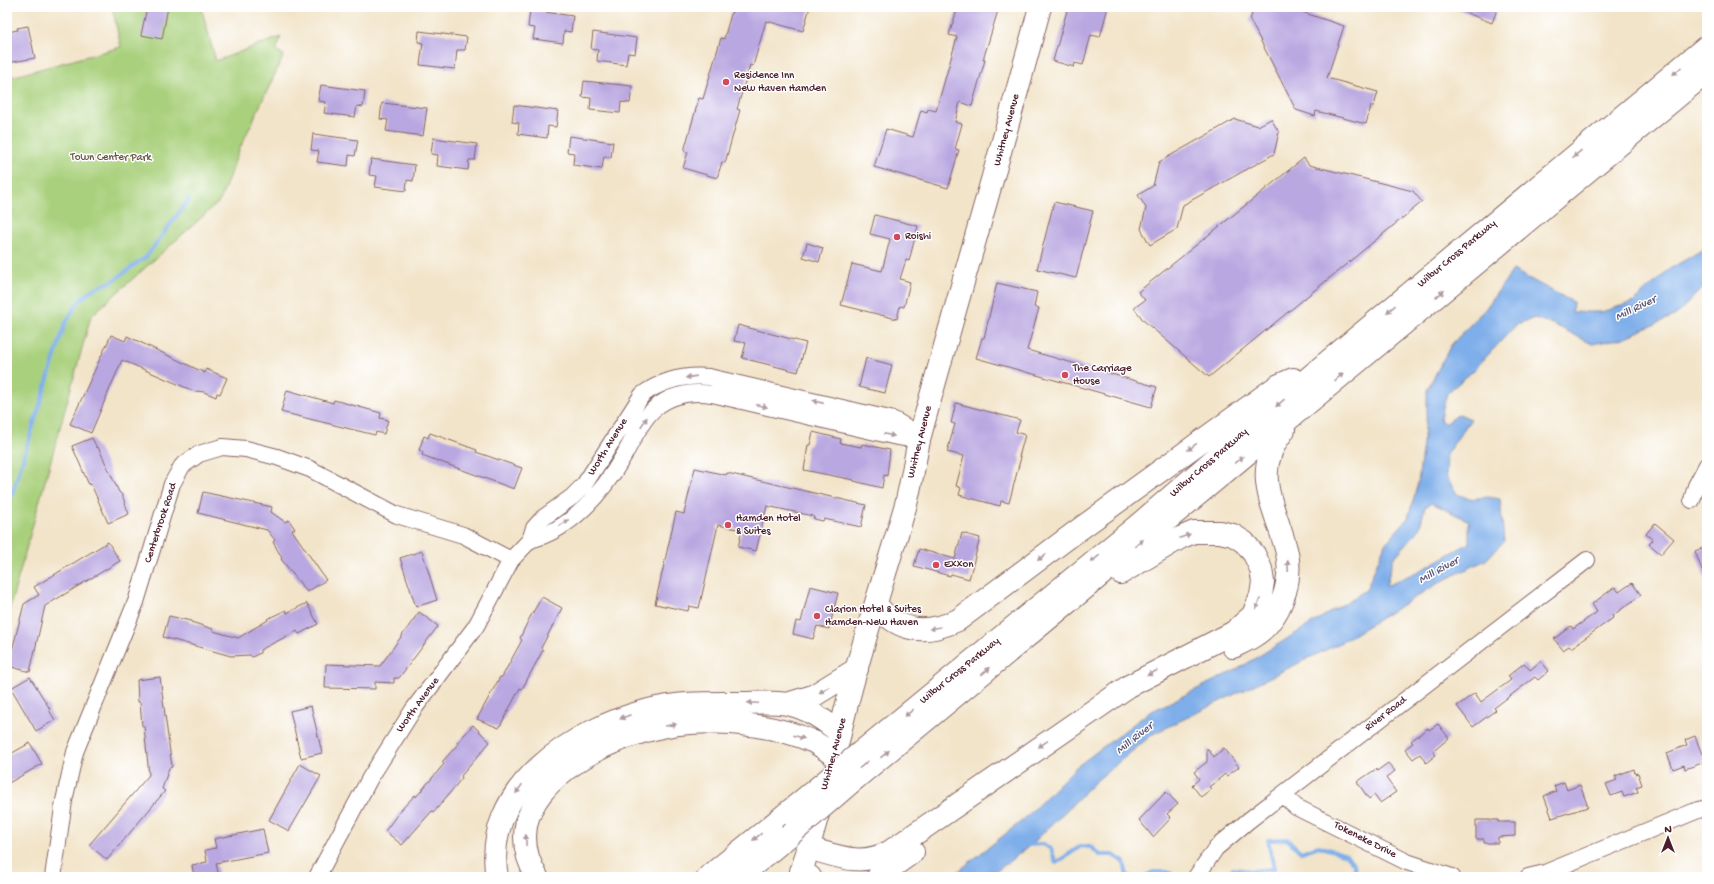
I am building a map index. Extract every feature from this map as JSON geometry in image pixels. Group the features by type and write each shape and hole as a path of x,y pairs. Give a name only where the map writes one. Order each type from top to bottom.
{"main road":[{"name":"Whitney Avenue","path":"804,875 808,848 835,756 857,669 906,501 920,435 970,256 997,169 1040,7"},
{"name":"Wilbur Cross Parkway","path":"733,869 787,813 1138,525 1320,368 1707,46"},
{"name":"Wilbur Cross Parkway","path":"708,877 733,869 789,836 1707,72"},
{"path":"876,605 887,617 903,626 915,629 936,629 958,620 1073,534 1279,385 1320,368"},
{"path":"878,877 1120,708 1172,678 1251,638 1268,625 1286,591 1288,572 1287,554 1268,492 1267,464 1270,452 1277,439 1300,410"},
{"path":"808,848 856,860 867,860 889,852 1129,686 1234,632 1246,624 1259,605 1263,582 1261,569 1254,554 1244,542 1233,535 1220,532 1194,532 1157,551 1095,592 1066,604"},
{"path":"497,877 495,858 498,832 511,800 524,781 542,764 578,739 633,714 667,706 698,703 787,704 814,696 857,669"},
{"path":"787,704 813,713 840,733"},
{"path":"537,877 528,857 526,834 527,822 536,800 545,788 564,772 598,750 641,731 688,723 738,723 808,740 835,756"},
{"path":"691,877 733,869"}],"street":[{"name":"Worth Avenue","path":"317,877 370,778 413,710 476,626 511,560 530,540 534,528 543,518 572,497 584,485 642,395 654,387 673,380 697,376 725,389 844,417 894,420 920,435"},
{"path":"654,387 665,402"},
{"name":"Worth Avenue","path":"530,540 550,533 594,499 615,472 650,413 665,402 682,394 725,389"},
{"name":"Centerbrook Road","path":"53,877 64,801 75,752 136,602 172,484 182,466 199,454 228,448 246,449 277,457 310,469 397,515 463,535 511,560"},
{"path":"1692,500 1696,486 1707,465"},
{"name":"River Road","path":"1196,877 1216,848 1248,821 1587,560"},
{"name":"Tokeneke Drive","path":"1283,795 1296,807 1407,862 1452,877"},
{"path":"1528,877 1545,873 1698,810 1707,808"}],"green space":[{"name":"Town Center Park","path":"112,7 201,7 216,61 258,45 259,43 261,44 281,37 276,51 284,55 239,150 220,201 91,316 7,618 7,78 121,47"}],"water":[{"name":"Mill River","path":"1707,247 1707,283 1676,315 1624,338 1592,344 1555,325 1535,318 1517,324 1473,371 1447,393 1440,419 1445,424 1459,414 1471,419 1447,453 1446,476 1457,494 1470,499 1488,497 1500,499 1504,541 1486,560 1442,581 1338,644 1153,734 1096,781 1032,844 989,877 951,877 1023,820 1075,768 1148,713 1238,669 1366,590 1385,544 1408,518 1418,483 1427,412 1427,390 1451,345 1486,308 1513,270 1573,302 1572,312 1601,312 1634,302 1668,270","holes":["1432,503 1469,521 1469,543 1425,568 1386,586 1393,559 1419,530 1425,507"]}],"building":[{"path":"147,7 168,7 162,39 141,35"},
{"name":"Residence Inn New Haven Hamden","path":"733,7 810,7 803,31 766,21 753,66 750,65 737,109 740,110 725,163 722,162 717,178 683,168 688,152 684,151 699,98 703,99 721,38 724,39"},
{"path":"958,7 999,7 983,60 985,60 972,106 960,102 955,122 962,124 955,149 959,150 948,188 874,167 886,129 913,137 921,110 927,112 928,109 936,111 957,37 949,35"},
{"path":"1068,7 1108,7 1100,37 1091,35 1083,65 1075,63 1074,67 1053,61"},
{"path":"1254,7 1287,7 1344,26 1327,78 1378,92 1374,106 1371,106 1366,124 1316,111 1315,116 1296,110 1250,20"},
{"path":"1452,7 1498,7 1492,23"},
{"path":"530,10 573,16 571,32 564,31 563,43 533,39 535,28 528,27"},
{"path":"28,26 35,58 7,63 7,32"},
{"path":"419,31 467,37 465,50 457,50 455,69 420,65 423,43 418,42"},
{"path":"593,32 637,38 635,54 628,53 626,65 597,61 598,50 591,49"},
{"path":"584,81 632,86 630,103 621,102 620,113 590,110 591,98 582,97"},
{"path":"321,85 365,91 363,107 357,106 355,117 324,113 326,102 318,101"},
{"path":"382,103 427,108 423,136 386,131 388,120 380,119"},
{"path":"514,105 558,111 556,127 548,126 547,138 518,134 519,123 512,122"},
{"path":"1235,119 1258,126 1271,119 1279,132 1274,154 1183,205 1177,229 1150,245 1141,229 1146,208 1138,195 1153,186 1159,162"},
{"path":"313,134 358,140 355,156 349,155 348,166 317,162 319,151 311,150"},
{"path":"569,136 613,142 611,157 604,156 602,169 573,165 574,153 567,152"},
{"path":"433,138 477,144 475,160 469,160 468,170 437,166 438,155 431,154"},
{"path":"1304,158 1309,165 1413,191 1422,202 1209,377 1144,321 1134,308 1145,300 1138,292"},
{"path":"371,159 415,165 413,181 407,180 406,191 375,187 377,176 369,175"},
{"path":"1054,202 1093,211 1076,278 1037,269"},
{"path":"875,215 918,226 909,261 906,260 900,279 910,282 904,307 900,306 897,319 841,305 852,264 882,271 890,239 870,234"},
{"path":"807,243 823,248 819,262 803,257"},
{"path":"997,283 1037,292 1034,307 1039,308 1027,350 1157,387 1151,407 976,358 982,338 984,338"},
{"path":"738,325 806,343 798,372 742,358 746,343 734,341"},
{"path":"111,335 125,341 127,336 205,373 206,369 227,378 220,394 217,393 216,397 204,392 196,392 122,360 91,433 70,424"},
{"path":"866,358 892,365 885,393 859,387"},
{"path":"287,390 333,403 334,400 381,413 380,418 388,420 384,434 376,432 375,435 281,412"},
{"path":"956,403 1020,420 1016,432 1025,435 1009,503 1001,501 1000,506 959,495 961,488 956,486 964,456 947,452 955,424 951,423"},
{"path":"813,432 841,439 840,443 861,447 862,444 890,450 887,476 884,475 882,488 854,480 804,470 808,445 810,445"},
{"path":"430,433 477,450 476,452 522,468 514,489 422,455 423,452 419,450 424,436 428,438"},
{"path":"92,438 97,448 98,447 119,492 122,495 129,514 108,523 72,446"},
{"path":"695,468 726,475 727,473 866,505 861,527 824,519 823,521 814,519 813,516 767,506 756,551 738,547 742,530 718,525 699,608 689,606 688,611 655,604 676,512 684,514"},
{"path":"203,492 272,507 271,512 285,522 289,520 295,529 292,530 326,580 307,592 281,559 282,558 273,542 275,540 267,530 198,513"},
{"path":"1655,523 1674,539 1661,554 1649,544 1653,540 1646,534"},
{"path":"962,533 980,538 969,579 951,574 950,576 914,566 919,549 955,559"},
{"path":"108,542 120,561 45,606 30,672 8,666 24,604 39,595 34,587"},
{"path":"1707,546 1707,580 1706,581 1695,551"},
{"path":"422,551 437,600 416,607 400,558"},
{"path":"1632,583 1641,595 1612,616 1613,618 1571,648 1569,646 1563,650 1554,639 1571,626 1573,629 1597,612 1592,604 1615,587 1619,592"},
{"name":"Clarion Hotel & Suites Hamden-New Haven","path":"810,586 838,593 829,629 817,626 813,639 793,634 796,621 801,622"},
{"path":"542,597 562,608 541,648 543,650 522,689 520,688 499,728 477,719 522,640 520,638"},
{"path":"307,603 318,624 299,634 297,631 260,650 260,653 252,657 250,655 231,656 163,637 169,616 191,621 213,629 213,631 238,638 268,620 267,619 286,610 287,613"},
{"path":"419,612 438,626 399,678 394,678 394,683 375,682 375,689 325,688 326,664 380,666"},
{"path":"1541,661 1549,671 1538,680 1535,677 1494,708 1496,710 1473,727 1457,706 1475,693 1481,702 1511,680 1508,676 1524,663 1530,670"},
{"path":"30,677 50,709 49,710 55,720 36,731 11,688"},
{"path":"160,677 172,767 169,768 162,789 165,791 107,860 89,845 149,775 144,726 142,726 140,702 138,702 137,680"},
{"path":"311,706 322,753 301,758 290,711"},
{"path":"1438,724 1449,738 1433,752 1436,755 1426,763 1420,754 1413,759 1405,749 1413,743 1411,741 1428,728 1429,730"},
{"path":"473,725 490,742 461,776 462,778 434,812 432,811 402,845 385,831 400,811 415,795 416,797 444,764 442,762"},
{"path":"1695,736 1705,762 1685,769 1684,765 1673,769 1667,753 1687,745 1685,740"},
{"path":"30,743 42,764 7,784 7,756"},
{"path":"1207,748 1214,757 1224,748 1239,767 1227,776 1225,774 1209,787 1211,789 1201,797 1192,785 1199,779 1194,772 1207,762"},
{"path":"1388,763 1395,771 1386,778 1396,792 1380,803 1374,795 1369,799 1357,782"},
{"path":"300,764 321,776 289,831 269,820"},
{"path":"1634,769 1635,774 1638,773 1642,785 1636,787 1638,792 1624,797 1622,792 1611,796 1606,784 1617,780 1615,776"},
{"path":"1564,782 1567,790 1580,785 1588,807 1552,818 1544,796 1556,791 1554,786"},
{"path":"1166,792 1178,804 1167,814 1171,818 1153,837 1139,820"},
{"path":"1476,820 1515,822 1515,836 1498,837 1498,843 1484,843 1484,839 1476,839"},
{"path":"263,829 268,853 216,863 219,877 194,877 192,865 207,862 205,850 216,848 214,839"}],"waterway":[{"path":"7,510 65,324 78,302 93,289 113,281 147,256 189,199"},
{"path":"1219,877 1233,869 1252,871 1274,869 1268,840 1287,839 1301,852 1319,846 1346,855 1354,864 1356,877"},
{"path":"1028,845 1043,844 1051,849 1056,863 1081,846 1091,847 1100,855 1113,855 1124,862 1127,876 1131,877"},
{"path":"1143,877 1153,872 1171,872"}],"place":[{"name":"Residence Inn New Haven Hamden","path":"726,82"},
{"name":"Roishi","path":"897,237"},
{"name":"The Carriage House","path":"1065,375"},
{"name":"Hamden Hotel & Suites","path":"728,525"},
{"name":"Exxon","path":"936,565"},
{"name":"Clarion Hotel & Suites Hamden-New Haven","path":"817,616"}]}
